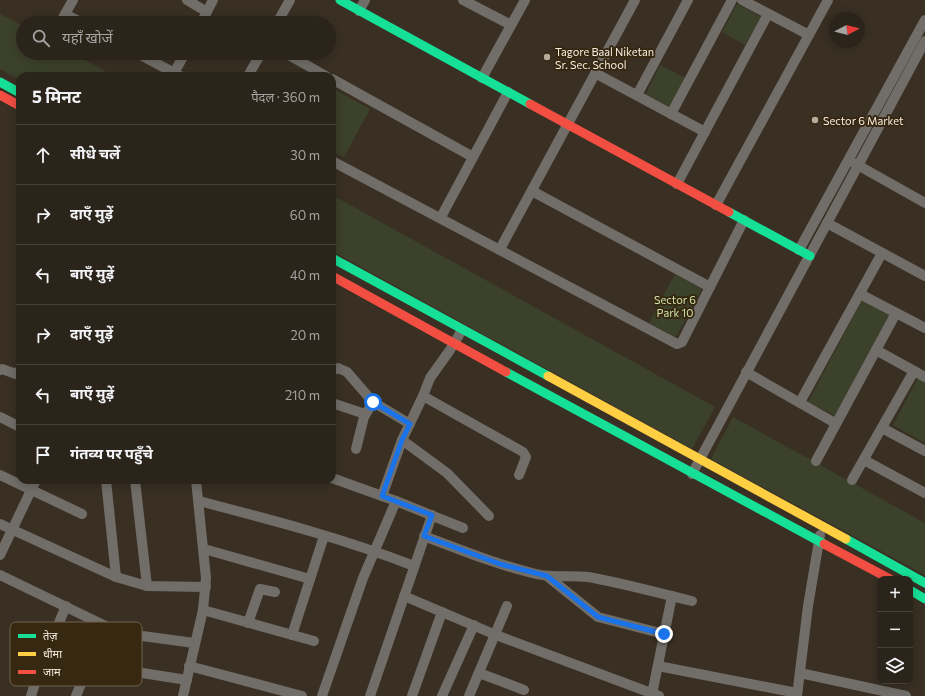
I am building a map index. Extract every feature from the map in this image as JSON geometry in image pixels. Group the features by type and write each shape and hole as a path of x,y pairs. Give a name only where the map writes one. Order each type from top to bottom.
{"street":[{"path":"64,16 73,0"},
{"path":"187,0 207,12"},
{"path":"205,16 213,0"},
{"path":"281,16 290,0"},
{"path":"340,0 810,256"},
{"path":"359,11 365,0"},
{"path":"482,78 525,0"},
{"path":"500,249 635,0"},
{"path":"637,95 688,0"},
{"path":"671,114 732,0"},
{"path":"742,0 809,35"},
{"path":"716,205 828,0"},
{"path":"466,1 511,25"},
{"path":"677,184 768,14"},
{"path":"799,250 925,20"},
{"path":"692,474 925,42"},
{"path":"150,60 172,72"},
{"path":"178,72 182,60"},
{"path":"250,72 257,60"},
{"path":"297,60 318,72"},
{"path":"595,73 704,132"},
{"path":"0,82 16,91"},
{"path":"336,82 473,157"},
{"path":"441,217 508,92"},
{"path":"0,96 16,104"},
{"path":"849,160 924,200"},
{"path":"336,163 441,217 677,344 682,342 744,220"},
{"path":"532,191 710,287"},
{"path":"827,223 925,276"},
{"path":"800,402 882,253"},
{"path":"336,260 700,458 925,583"},
{"path":"336,278 692,474 884,576"},
{"path":"860,294 925,328"},
{"path":"816,461 835,422 896,313"},
{"path":"382,496 402,440 432,373 455,343 462,330"},
{"path":"876,350 925,377"},
{"path":"336,369 338,368 347,372 373,402 410,424"},
{"path":"0,370 2,369 16,374"},
{"path":"852,480 914,371"},
{"path":"746,372 835,422"},
{"path":"423,396 526,454 526,459 518,475"},
{"path":"356,449 365,414 373,402"},
{"path":"336,404 365,414"},
{"path":"0,417 16,425"},
{"path":"882,428 925,451"},
{"path":"402,440 448,473 490,516"},
{"path":"864,460 925,493"},
{"path":"0,475 16,483"},
{"path":"336,479 396,501 463,528"},
{"path":"19,484 82,514"},
{"path":"0,555 34,484"},
{"path":"106,484 116,577"},
{"path":"135,484 147,586"},
{"path":"183,696 194,643 203,610 206,587 204,549 197,484"},
{"path":"199,501 254,515 374,550 414,566"},
{"path":"322,696 374,550 396,501"},
{"path":"370,696 432,515"},
{"path":"0,524 116,577 147,586 206,587"},
{"path":"658,666 797,694 818,540 822,527"},
{"path":"292,634 324,536"},
{"path":"424,536 500,564 547,576 577,576 599,579 692,601"},
{"path":"204,549 310,579"},
{"path":"0,575 97,622"},
{"path":"547,576 598,617 664,634"},
{"path":"248,623 260,589 275,592"},
{"path":"913,592 925,599"},
{"path":"404,596 496,635 656,695 658,666 672,596"},
{"path":"59,622 66,606"},
{"path":"469,696 496,635 506,606"},
{"path":"203,610 314,641"},
{"path":"412,696 442,612"},
{"path":"442,696 474,625"},
{"path":"142,637 194,643"},
{"path":"189,666 302,696"},
{"path":"142,673 187,680"},
{"path":"479,673 524,690"},
{"path":"800,673 906,696"},
{"path":"31,696 34,686"},
{"path":"76,696 80,686"}],"green space":[{"path":"737,4 761,17 745,45 722,32"},
{"path":"0,14 16,22 16,60 85,60 107,72 16,72 16,78 0,69"},
{"path":"660,65 685,78 671,107 646,94"},
{"path":"336,90 370,109 344,157 336,153"},
{"path":"336,197 715,407 692,449 336,253"},
{"name":"Sector 6 Park 10","path":"675,274 702,289 676,337 649,323"},
{"path":"862,300 889,315 835,416 808,402"},
{"path":"918,378 925,382 925,443 893,425"},
{"path":"733,417 925,523 925,575 711,459"}],"traffic: fast":[{"path":"340,0 530,104"},
{"path":"0,82 16,91"},
{"path":"729,212 810,256"},
{"path":"336,260 548,376"},
{"path":"506,372 824,544"},
{"path":"846,539 925,583"},
{"path":"913,592 925,599"}],"traffic: slow":[{"path":"548,376 846,539"}],"traffic: jam":[{"path":"0,95 16,104"},
{"path":"530,104 729,212"},
{"path":"336,278 506,372"},
{"path":"824,544 884,576"}],"place":[{"name":"Tagore Baal Niketan Sr. Sec. School","path":"547,57"},
{"name":"Sector 6 Market","path":"815,120"}],"route":[{"path":"373,402 410,424 402,440 382,496 432,515 424,536 500,564 547,576 598,617 664,634"}]}
